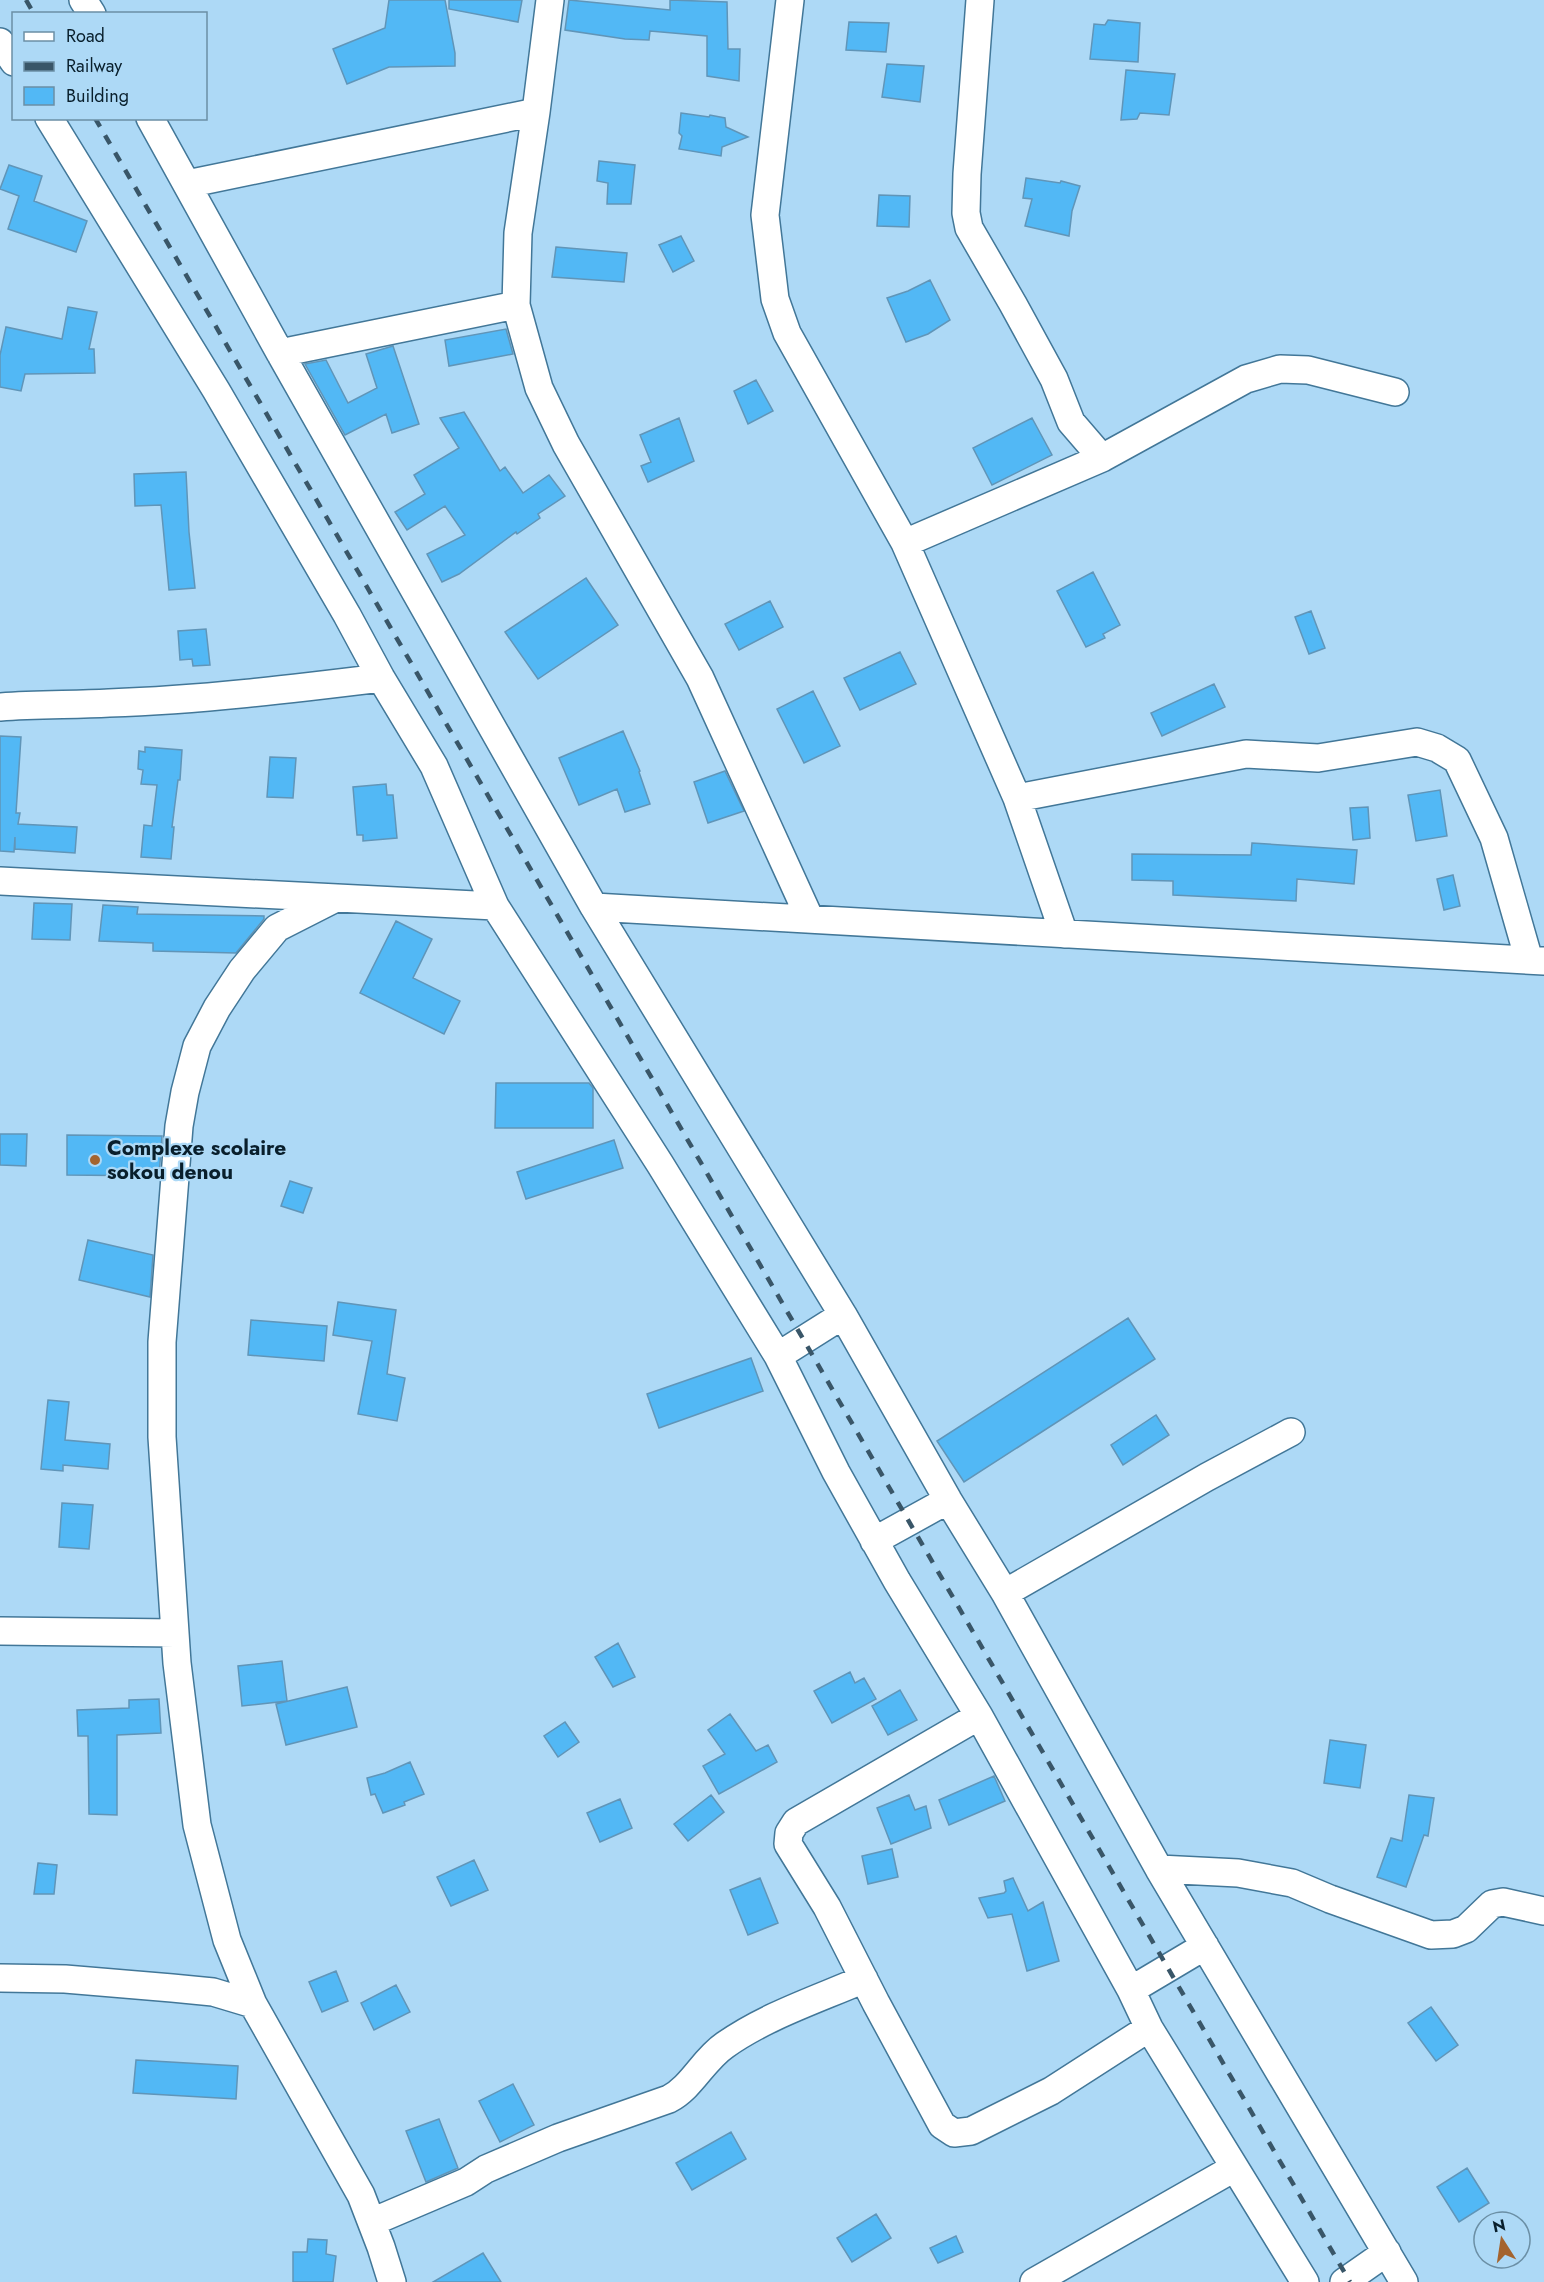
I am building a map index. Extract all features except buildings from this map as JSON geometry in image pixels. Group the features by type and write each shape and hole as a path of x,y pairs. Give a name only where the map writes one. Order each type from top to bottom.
{"street":[{"path":"550,0 518,233 516,305 539,388 566,444 700,678 810,920"},
{"path":"790,0 765,215 775,299 787,333 906,543 1017,798 1064,934"},
{"path":"980,0 967,174 966,213 969,228 1054,379 1071,422 1102,458"},
{"path":"0,42 12,59"},
{"path":"187,184 536,112"},
{"path":"50,120 216,390 434,766 495,906 660,1164 778,1356 836,1473 979,1716 1131,1990 1149,2028 1305,2282"},
{"path":"151,120 280,353 594,907 843,1315 948,1500 1005,1593 1159,1869 1404,2282"},
{"path":"280,353 516,305"},
{"path":"906,543 1102,458 1246,379 1280,369 1308,370 1395,392"},
{"path":"0,707 110,703 265,692 381,678"},
{"path":"594,907 1536,960 1494,838 1457,760 1437,748 1416,742 1318,758 1246,754 1017,798"},
{"path":"0,881 495,906"},
{"path":"336,898 277,928 242,970 196,1046 179,1126 162,1342 162,1437 175,1633 185,1741 197,1826 214,1893 236,1962 253,2004 361,2195 392,2282"},
{"path":"778,1356 843,1315"},
{"path":"1005,1593 1207,1477 1291,1432"},
{"path":"874,1541 948,1500"},
{"path":"0,1631 175,1633"},
{"path":"979,1716 796,1822 789,1833 788,1844 827,1907 942,2125 954,2133 971,2131 1051,2091 1149,2028"},
{"path":"1159,1869 1238,1873 1292,1883 1431,1935 1453,1934 1466,1929 1492,1904 1503,1902 1544,1911"},
{"path":"1131,1990 1205,1946"},
{"path":"213,1992 236,1962"},
{"path":"0,1978 105,1981 213,1992 253,2004"},
{"path":"372,2222 455,2187 486,2169 558,2138 669,2099 682,2092 723,2046 739,2036 793,2009 864,1979"},
{"path":"1034,2282 1234,2168"},
{"path":"1344,2282 1387,2252"}],"railway":[{"path":"26,0 33,12"},
{"path":"96,120 1350,2282"}],"place":[{"name":"Complexe scolaire sokou denou","path":"95,1160"}]}
